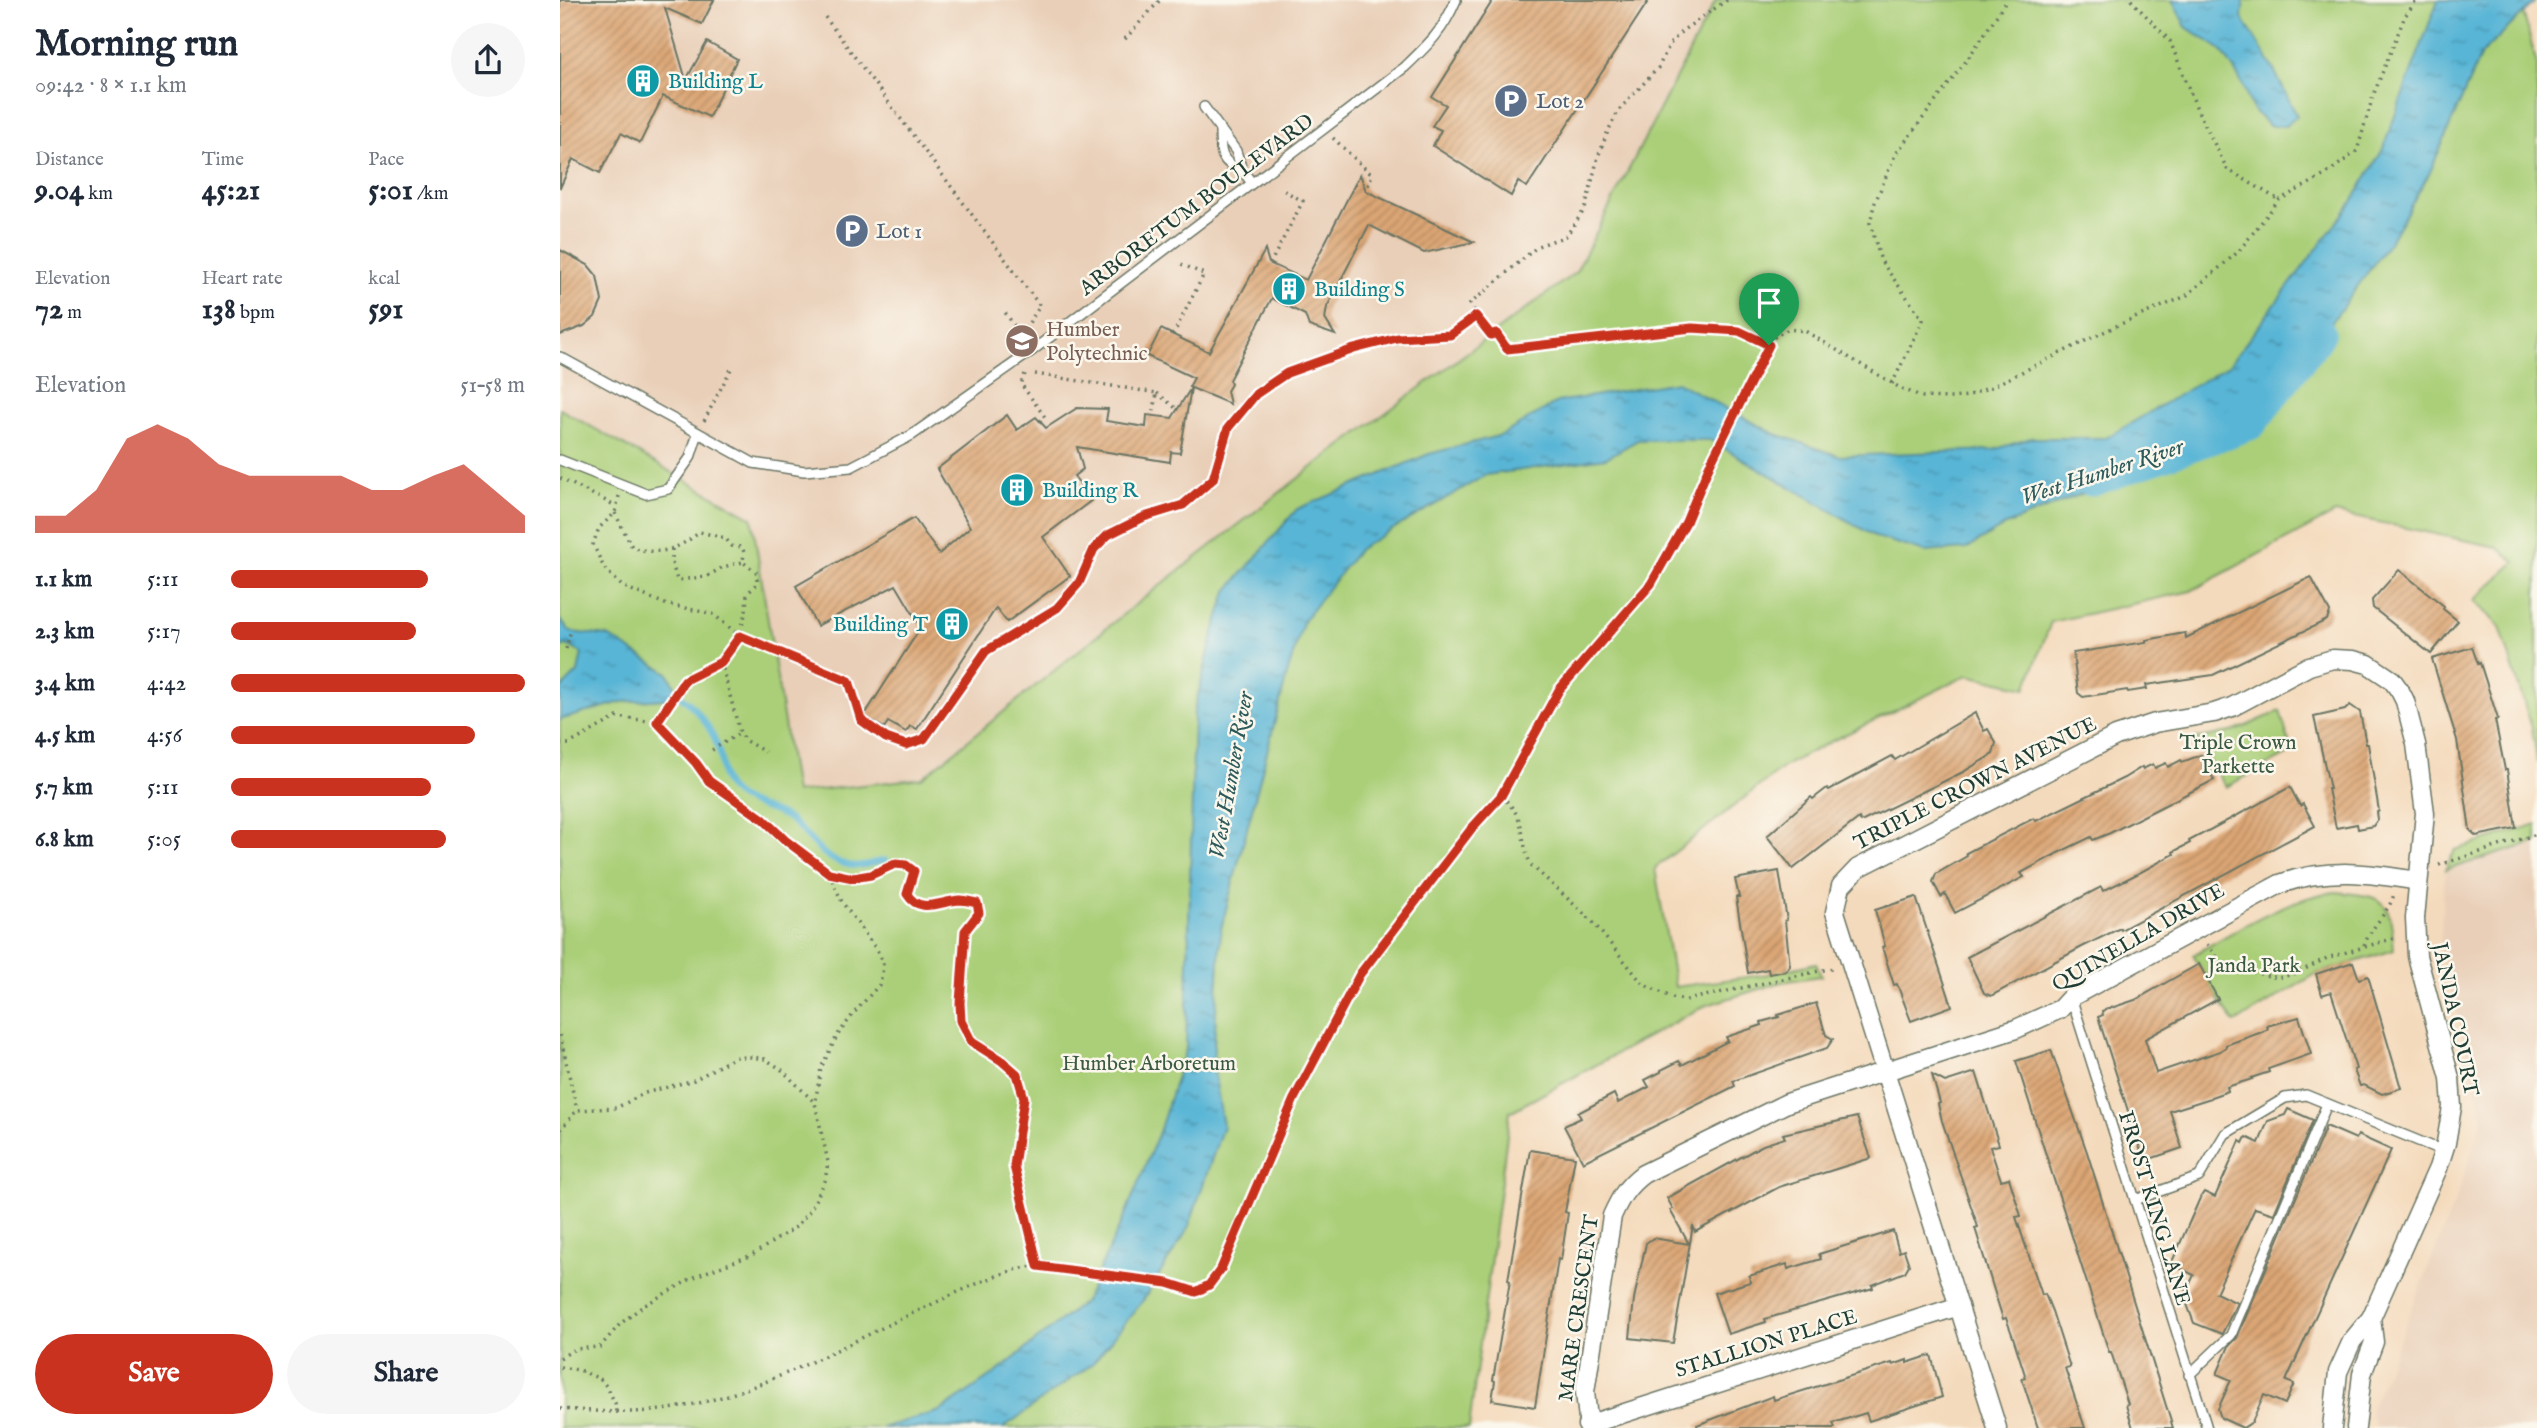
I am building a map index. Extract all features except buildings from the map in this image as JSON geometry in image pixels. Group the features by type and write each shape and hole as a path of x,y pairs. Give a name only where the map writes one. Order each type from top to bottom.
{"street":[{"name":"TRIPLE CROWN AVENUE","path":"1997,1428 1835,912 1841,886 1858,868 2116,736 2155,723 2214,713 2232,707 2309,666 2333,659 2353,660 2375,668 2392,680 2405,701 2416,744 2426,813 2420,873"},
{"name":"QUINELLA DRIVE","path":"1885,1070 2016,1030 2060,1009 2071,997 2264,891 2311,874 2362,872 2399,878 2420,873"},
{"name":"JANDA COURT","path":"2332,1428 2338,1372 2352,1341 2371,1318 2438,1168 2452,1107 2450,1078 2417,956 2415,929 2420,873"},
{"name":"MARE CRESCENT","path":"1588,1426 1585,1392 1612,1216 1620,1197 1632,1182 1643,1174 1787,1103 1885,1070"},
{"name":"STALLION PLACE","path":"1588,1426 1631,1409 1959,1306"},
{"name":"JANDA COURT","path":"2356,1428 2362,1374 2374,1342 2371,1318"}],"lane":[{"name":"ARBORETUM BOULEVARD","path":"560,357 753,463 804,471 851,467 912,435 1033,350 1405,67 1437,37 1447,23 1456,0"},
{"path":"1204,107 1236,152 1242,170 1252,183"},
{"path":"560,460 646,494 668,489 690,458 698,433"},
{"name":"FROST KING LANE","path":"2071,997 2207,1428"},
{"path":"2135,1200 2199,1177 2225,1134 2285,1098 2306,1095 2443,1151"},
{"path":"2189,1375 2231,1335 2328,1104"}],"path":[{"path":"1125,39 1160,0"},
{"path":"1727,0 1682,31 1670,44 1658,68 1619,110 1598,157 1585,209 1566,236 1538,246 1470,304 1491,335 1496,333 1507,349 1692,328 1739,331 1769,345"},
{"path":"1892,384 1923,320 1881,261 1870,223 1874,205 1895,155 1967,60 2007,0"},
{"path":"2131,0 2169,41 2197,108 2227,169 2279,200"},
{"path":"560,1409 616,1412 662,1409 714,1399 781,1375 978,1285 1012,1272 1038,1266 1168,1283 1196,1292 1209,1285 1221,1269 1294,1099 1360,974 1472,828 1501,796 1559,690 1651,584 1686,522 1710,464 1775,336 1792,328 1802,330 1892,384 1923,397 1967,396 1992,387 2116,326 2179,299 2195,289 2238,252 2279,200 2325,175 2357,151 2373,96 2406,16 2417,0"},
{"path":"825,17 1040,306 1021,335"},
{"path":"1331,136 1373,175 1366,191"},
{"path":"1270,264 1303,201 1281,189"},
{"path":"1173,335 1204,274 1181,264"},
{"path":"1004,311 1033,350 1021,384 1045,417 1040,421"},
{"path":"615,513 599,528 593,544 604,568 622,586 665,604 713,614 740,636 849,681 861,720 886,738 906,745 924,739 986,651 1057,608 1079,583 1094,549 1108,535 1144,517 1183,505 1213,479 1228,428 1256,394 1287,373 1332,357 1397,338 1450,335 1476,316"},
{"path":"698,433 733,368"},
{"path":"1035,374 1157,393 1177,410"},
{"path":"1153,416 1157,393"},
{"path":"560,478 616,506"},
{"path":"622,484 615,513 632,547 645,552 672,549 682,546 700,532 724,538 732,546 742,547 743,562"},
{"path":"672,549 672,563 677,580 706,577 723,567 743,562"},
{"path":"657,722 685,680 721,662 740,636 747,610 747,594 757,584 757,573 743,562"},
{"path":"566,649 571,630"},
{"path":"721,662 740,733 746,741 765,752"},
{"path":"560,744 569,744 617,717 657,722 696,763 709,781 763,819 785,840 829,873 853,878 871,875 895,864 906,865 914,871 907,894 912,902 923,907 961,900 977,903 979,913 965,931 961,1021 972,1042 1017,1074 1024,1098 1014,1166 1038,1266"},
{"path":"712,750 740,733"},
{"path":"1501,796 1513,806 1519,818 1531,865 1592,922 1637,979 1655,990 1673,998 1687,1000 1851,963"},
{"path":"2420,873 2537,834"},
{"path":"560,1358 575,1349 600,1347 620,1324 643,1306 698,1275 752,1255 796,1227 820,1195 828,1162 815,1103 821,1068 828,1051 854,1013 879,985 883,964 879,953 842,902 829,873"},
{"path":"2364,946 2366,938 2392,901 2399,878"},
{"path":"2196,928 2221,962 2268,977 2288,976 2327,958 2395,939 2415,929"},
{"path":"560,1035 577,1110"},
{"path":"560,1129 577,1110 615,1108 645,1093 694,1080 735,1057 765,1059 781,1069 815,1103"},
{"path":"560,1367 579,1370 600,1379 615,1403 616,1412"}],"shaded area":[{"name":"Humber Polytechnic","path":"560,0 1716,0 1576,272 1314,466 1135,605 922,778 795,793 752,518 560,409"},
{"path":"2537,842 2537,1428 2376,1428 2370,1412 2458,1194 2483,1118 2440,947 2445,870"}],"green space":[{"name":"Humber Arboretum","path":"1716,0 2520,0 2537,65 2537,763 2532,728 2500,627 2474,600 2515,562 2497,547 2335,513 2191,591 2051,622 2026,688 1968,675 1838,738 1786,765 1655,868 1675,987 1769,974 1816,963 1821,976 1782,982 1704,1006 1510,1112 1469,1428 560,1428 560,409 752,518 795,793 922,778 1135,605 1314,466 1576,272"},
{"name":"Triple Crown Parkette","path":"2280,711 2292,752 2226,787 2195,739 2235,731"},
{"path":"2537,824 2537,842 2445,870 2455,850"},
{"name":"Janda Park","path":"2335,892 2366,896 2383,903 2390,919 2394,950 2316,974 2235,1023 2193,955 2279,908"}],"water":[{"path":"2172,0 2244,0 2242,17 2273,68 2297,116 2286,126 2269,126 2253,110 2240,79 2221,50 2186,27"},
{"path":"2438,0 2537,0 2481,54 2430,172 2391,240 2305,359 2191,446 2140,462 2106,484 2006,525 1966,549 1925,552 1876,537 1710,440 1638,440 1606,458 1486,475 1359,549 1304,620 1287,675 1221,929 1213,1064 1223,1126 1188,1229 1142,1302 1092,1364 1003,1428 881,1428 940,1411 997,1372 1085,1301 1128,1208 1159,1132 1186,1048 1194,711 1227,591 1297,509 1429,454 1502,435 1557,402 1677,382 1773,433 1839,456 1993,450 2031,438 2106,438 2229,365 2350,205 2382,151"},
{"path":"560,620 571,632 608,636 668,673 676,688 673,696 621,702 560,720 560,690 578,672 582,653 567,645 560,647"}],"waterway":[{"name":"West Humber River","path":"2092,478 2249,422 2317,333"},
{"path":"673,691 688,702 708,727 721,759 723,778 732,792 746,801 784,816 828,857 837,862 858,866 885,860"}],"place":[{"name":"Building L","path":"643,81"},
{"name":"Lot 2","path":"1511,101"},
{"name":"Lot 1","path":"852,231"},
{"name":"Building S","path":"1289,289"},
{"name":"Humber Polytechnic","path":"1022,341"},
{"name":"Building R","path":"1017,490"},
{"name":"Building T","path":"952,624"}],"route":[{"path":"1476,316 1491,335 1496,333 1507,349 1692,328 1739,331 1769,345 1710,464 1686,522 1651,584 1559,690 1501,796 1472,828 1360,974 1294,1099 1221,1269 1209,1285 1196,1292 1168,1283 1038,1266 1014,1166 1024,1098 1017,1074 972,1042 961,1021 965,931 979,913 977,903 961,900 923,907 912,902 907,894 914,871 906,865 895,864 871,875 853,878 829,873 785,840 763,819 709,781 696,763 657,722 685,680 721,662 740,636 849,681 861,720 886,738 906,745 924,739 986,651 1057,608 1079,583 1094,549 1108,535 1144,517 1183,505 1213,479 1228,428 1256,394 1287,373 1354,349 1397,338 1450,335 1476,316"}]}
